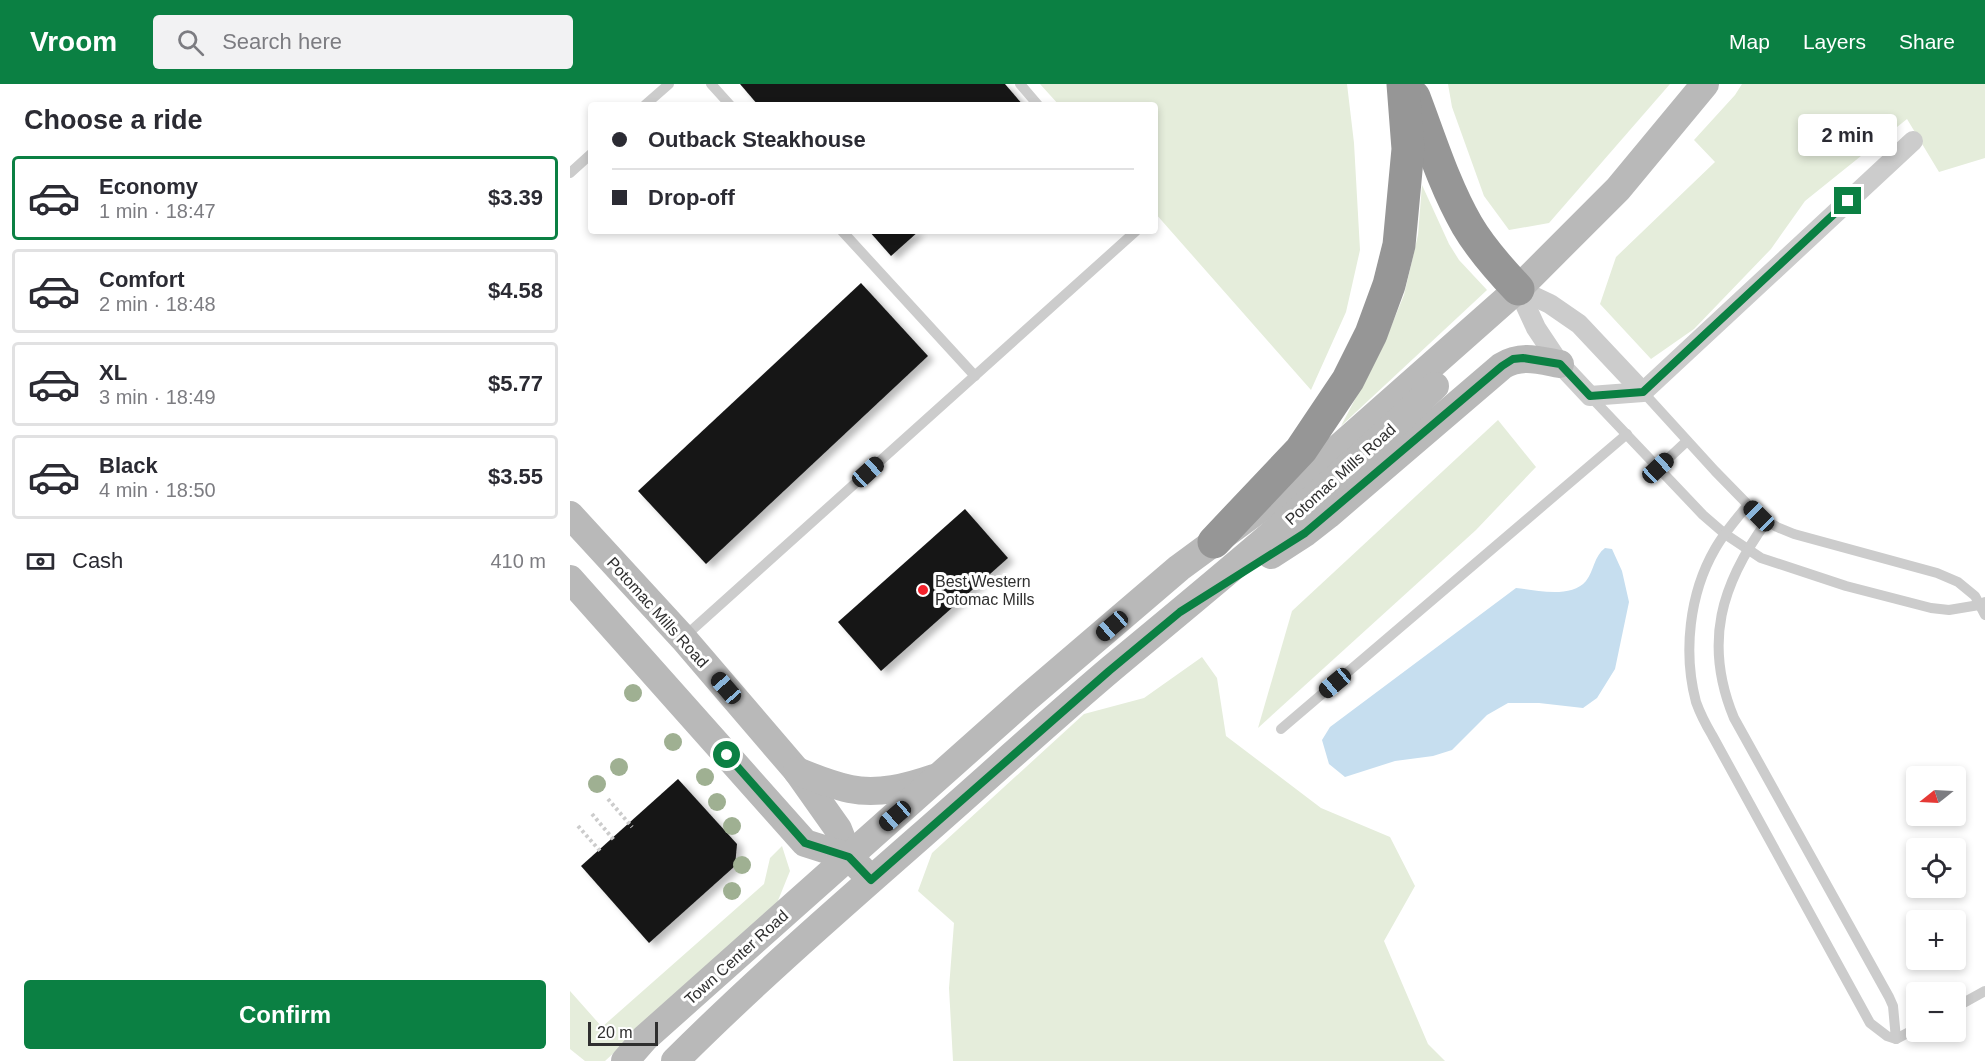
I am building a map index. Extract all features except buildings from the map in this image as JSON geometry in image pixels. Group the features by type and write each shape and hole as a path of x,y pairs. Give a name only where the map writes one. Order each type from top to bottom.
{"highway":[{"path":"1214,542 1301,450 1348,380 1371,334 1389,285 1399,245 1408,149 1403,84"},
{"path":"1409,84 1452,195 1467,225 1490,259 1518,290"}],"street":[{"name":"Potomac Mills Road","path":"849,857 1179,568 1318,465 1518,290 1618,189 1705,84"},
{"path":"1518,290 1536,328 1560,364 1590,396 1643,392 1913,141"},
{"name":"Potomac Mills Road","path":"570,515 683,638 797,771 838,829 849,857 871,880 1109,671 1264,542 1387,433 1456,366 1497,320 1518,290"},
{"path":"1518,290 1550,304 1579,324 1643,392"},
{"path":"1180,612 1305,533 1502,366 1513,359 1523,358 1560,364"},
{"name":"Potomac Mills Road","path":"570,579 805,843 849,857"},
{"path":"797,771 852,790 876,791 908,787 941,775"},
{"name":"Town Center Road","path":"625,1061 645,1038 849,857"},
{"name":"Town Center Road","path":"675,1061 726,1011 871,880"}],"lane":[{"path":"648,102 669,84"},
{"path":"711,84 727,102"},
{"path":"1020,84 1035,102"},
{"path":"570,173 588,157"},
{"path":"845,234 975,376"},
{"path":"683,638 1133,234"},
{"path":"1643,392 1748,505 1767,521 1794,534 1937,573 1958,582 1982,603 1985,615"},
{"path":"1590,396 1703,515 1725,534 1761,558 1846,586 1911,604 1948,610 1982,603"},
{"path":"1281,729 1626,434"},
{"path":"1658,468 1687,441"},
{"path":"1748,505 1725,534 1707,564 1698,589 1692,616 1689,659 1697,704 1870,1023 1887,1036 1896,1039 1906,1034"},
{"path":"1767,521 1746,549 1731,583 1719,624 1718,647 1722,687 1734,718 1889,997 1893,1006 1896,1039"},
{"path":"1966,1001 1985,991"}],"path":[{"path":"608,799 632,827"},
{"path":"592,814 614,840"},
{"path":"578,826 601,852"}],"green space":[{"path":"1040,84 1347,84 1354,143 1360,250 1346,312 1311,390 1158,216 1158,102 1056,102"},
{"path":"1448,84 1670,84 1549,223 1509,230 1484,196 1452,107"},
{"path":"1742,84 1985,84 1985,158 1939,172 1907,119 1805,201 1771,249 1694,329 1651,359 1600,304 1616,257 1715,162 1694,140 1735,95"},
{"path":"1422,185 1449,244 1459,260 1487,290 1341,426 1383,346 1404,295 1418,235"},
{"path":"1498,420 1536,467 1476,530 1258,728 1292,611"},
{"path":"1202,657 1217,678 1226,736 1321,808 1390,837 1415,886 1384,941 1428,1044 1445,1061 953,1061 949,988 954,923 918,891 932,853 1084,714 1144,698"},
{"path":"782,846 790,871 777,903 605,1061 585,1061 570,1049 570,991 602,1027 764,884 770,858"}],"water":[{"path":"1605,548 1612,549 1622,571 1629,602 1615,669 1597,698 1583,708 1539,703 1508,703 1487,715 1452,750 1433,756 1395,761 1345,777 1329,764 1322,740 1330,727 1516,588 1562,592 1579,587 1589,577 1601,551"}],"place":[{"name":"Best Western Potomac Mills","path":"923,590"}],"route":[{"path":"727,755 805,843 849,857 871,880 1109,671 1180,612 1305,533 1502,366 1513,359 1523,358 1560,364 1590,396 1643,392 1848,201"}]}
